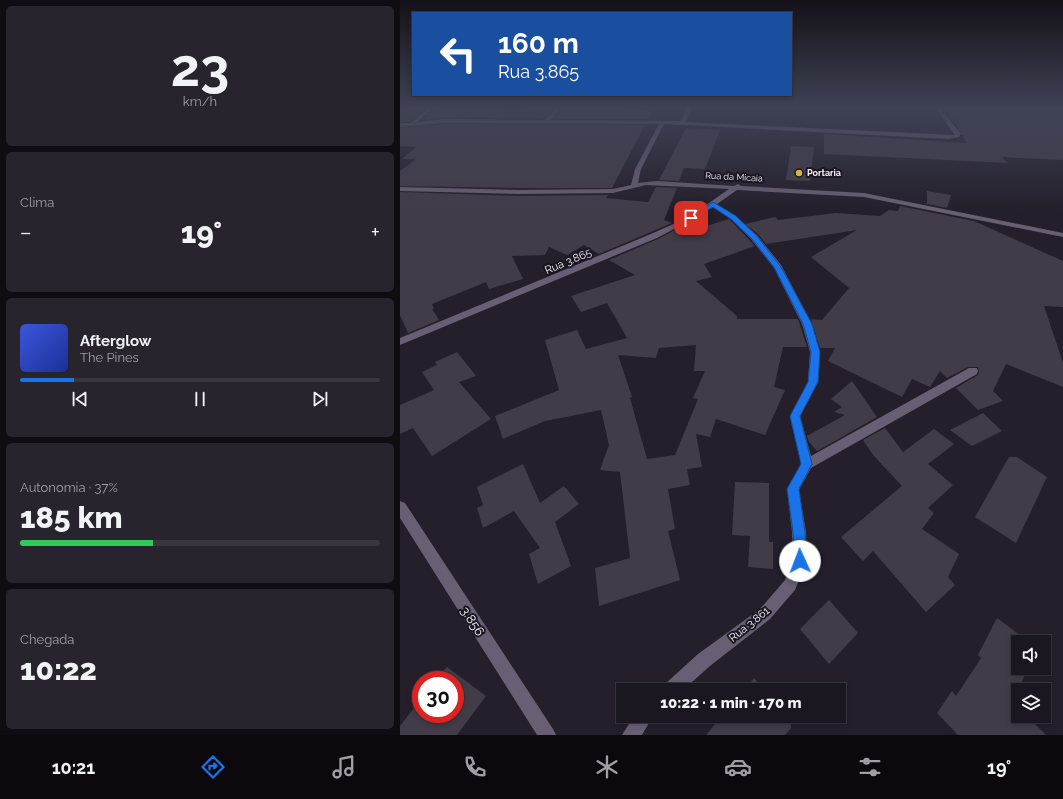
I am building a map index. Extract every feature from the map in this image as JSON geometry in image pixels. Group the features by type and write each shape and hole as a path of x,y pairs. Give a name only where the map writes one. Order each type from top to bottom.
{"street":[{"path":"634,186 638,169 652,142"},
{"name":"Rua da Micaia","path":"400,189 613,192 646,183 738,186 864,195 1063,235"},
{"name":"Rua 3.865","path":"400,342 654,236 691,218 738,186"},
{"path":"713,204 734,218 754,237 778,267 807,324 815,352 813,382 795,416 807,464 973,371"},
{"name":"Rua 3.861","path":"679,683 704,660 765,614 790,585 800,561 799,532 793,489 807,464"},
{"name":"3.856","path":"400,507 548,735"},
{"path":"631,735 640,723"}],"building":[{"path":"400,142 636,142 612,188 400,186 400,171 416,159 402,159 416,147 400,146"},
{"path":"679,142 715,142 705,169 684,168 679,181 659,180"},
{"path":"824,142 1063,142 1063,160 1002,157 1007,163 824,154"},
{"path":"791,146 814,147 810,181 786,180"},
{"path":"656,187 677,188 664,220 672,223 599,254 584,245 567,255 549,247 545,255 512,256 523,279 489,289 486,282 432,304 434,308 432,309 439,320 408,333 400,315 400,192 518,196 608,195 606,198 648,202"},
{"path":"927,191 951,195 947,208 923,203 927,203"},
{"path":"900,206 974,221 1063,261 1063,307 1044,306 1063,363 1063,387 1006,364 993,391 1003,401 978,410 956,388 978,375 978,367 968,367 947,378 940,371 930,387 912,379 902,397 828,361 835,348 820,348 811,319 822,320 849,288 811,257 857,230 766,244 758,234 745,224 775,217 778,220 836,213 880,216 889,210 898,211"},
{"path":"729,219 755,246 704,264 712,277 696,281 737,316 737,319 798,319 807,347 783,347 774,387 785,390 765,435 716,419 710,437 696,434 702,467 687,469 690,485 668,489 675,529 668,531 680,580 599,606 595,568 630,558 620,472 600,470 609,445 601,410 545,421 503,439 495,416 559,390 545,340 577,330 586,349 627,338 607,303 581,312 571,296 635,275 609,260 658,239 682,226 693,230","holes":["696,345 694,371 705,371 693,398 698,399 675,455 647,459 630,398 632,397 618,355 656,358 659,348"]},
{"path":"457,352 476,376 459,382 491,419 432,456 413,428 400,434 400,405 434,390 422,372 437,365 435,362"},
{"path":"852,381 877,417 817,451 809,442 807,436 845,415 834,412 842,407 831,399"},
{"path":"983,413 1002,431 972,446 950,430"},
{"path":"885,428 903,452 934,429 954,444 928,464 953,485 928,508 934,513 922,529 959,554 948,577 955,585 926,612 873,551 863,561 841,537 902,486 874,456 863,440"},
{"path":"1009,457 1017,457 1047,477 1016,543 975,517"},
{"path":"523,464 540,503 564,486 579,504 555,522 571,566 538,584 529,554 540,548 514,511 483,528 477,508 483,505 477,487"},
{"path":"735,482 769,483 769,542 773,542 773,569 748,567 750,536 732,535"},
{"path":"829,600 858,633 829,664 800,629"},
{"path":"997,618 1020,635 1011,635 1011,675 1025,675 1021,683 1011,683 1011,723 1034,723 1046,735 958,735 937,713 952,691 956,696 981,658 978,655"},
{"path":"447,667 452,671 444,671"},
{"path":"754,678 758,683 750,683"},
{"path":"464,680 486,696 457,735 400,735 400,726 412,711 412,723 464,723"},
{"path":"716,723 791,723 791,728 785,735 706,735"}],"place":[{"name":"Portaria","path":"799,173"}],"route":[{"path":"691,218 713,204 734,218 754,237 778,267 798,302 807,324 815,352 813,382 795,416 807,464 793,489 799,532 800,561"}]}
